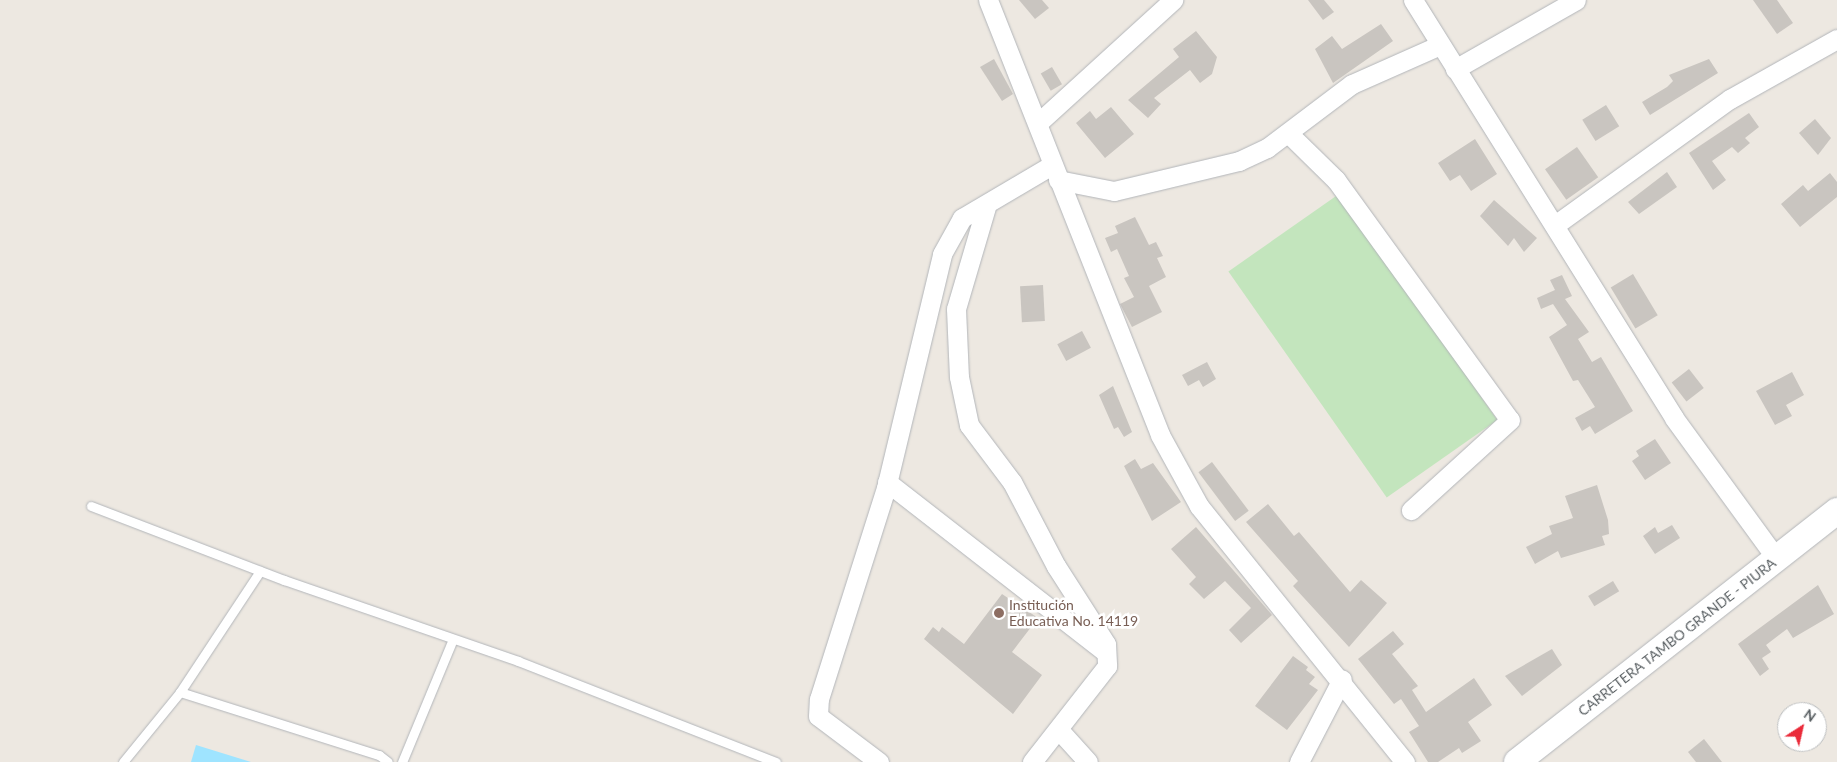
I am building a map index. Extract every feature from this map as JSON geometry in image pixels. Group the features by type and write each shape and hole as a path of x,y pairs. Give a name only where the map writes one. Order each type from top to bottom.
{"main road":[{"name":"CARRETERA TAMBO GRANDE - PIURA","path":"1516,762 1837,512"}],"street":[{"path":"988,0 1160,435 1199,506 1342,679 1405,762"},
{"path":"1038,123 1173,0"},
{"path":"1412,0 1674,418 1778,559"},
{"path":"1455,69 1576,0"},
{"path":"1555,226 1730,98 1837,39"},
{"path":"879,762 818,716 888,482 942,254 962,218 1055,172 1114,191 1147,185 1239,162 1288,133 1352,84 1440,45"},
{"path":"1288,133 1354,203 1510,420 1411,510"},
{"path":"986,207 956,309 959,378 969,426 1012,482 1056,566 1106,644 1107,654 1107,666 1059,730 1032,762"},
{"path":"888,482 1107,654"},
{"path":"1299,762 1342,679"},
{"path":"1059,730 1088,762"}],"lane":[{"path":"91,506 260,571 453,639 776,762"},
{"path":"123,762 180,692 260,571"},
{"path":"402,762 453,639"},
{"path":"180,692 379,755 388,762"}],"green space":[{"path":"1339,194 1497,420 1387,498 1228,271"}],"water":[{"path":"196,745 251,762 191,762"}],"building":[{"path":"1019,0 1042,0 1049,8 1035,19"},
{"path":"1308,0 1324,0 1334,12 1323,20"},
{"path":"1753,0 1777,0 1793,23 1777,34"},
{"path":"1381,24 1393,41 1333,83 1315,49 1332,36 1342,49"},
{"path":"1196,31 1217,57 1212,74 1200,83 1190,70 1154,98 1161,104 1148,118 1128,100 1179,57 1173,49"},
{"path":"994,59 1013,94 1002,101 980,67"},
{"path":"1709,59 1718,73 1650,115 1642,102 1667,87 1673,81 1669,75"},
{"path":"1052,67 1062,84 1051,91 1041,74"},
{"path":"1606,105 1619,126 1596,141 1582,120"},
{"path":"1111,107 1134,134 1105,158 1076,123 1090,111 1096,119"},
{"path":"1749,113 1759,127 1745,138 1750,143 1738,153 1732,147 1712,161 1726,180 1713,190 1689,153"},
{"path":"1815,119 1831,138 1818,155 1799,133"},
{"path":"1475,139 1497,174 1471,191 1460,175 1450,181 1438,163"},
{"path":"1577,147 1598,177 1566,200 1545,169"},
{"path":"1667,172 1677,187 1639,214 1628,202"},
{"path":"1830,173 1837,182 1837,197 1800,227 1781,204 1803,185 1808,191"},
{"path":"1494,200 1537,238 1524,252 1514,238 1508,246 1480,216"},
{"path":"1135,217 1149,245 1156,242 1163,256 1157,258 1166,277 1149,286 1162,312 1132,327 1120,304 1134,297 1124,278 1129,276 1117,249 1111,252 1105,238 1118,233 1115,226"},
{"path":"1633,274 1658,315 1635,329 1611,287"},
{"path":"1562,275 1572,296 1565,299 1589,332 1578,339 1592,362 1601,357 1633,411 1595,434 1590,426 1582,431 1575,418 1595,407 1578,380 1573,381 1549,337 1567,325 1553,304 1541,309 1537,298 1555,290 1550,280"},
{"path":"1043,285 1045,321 1022,322 1020,286"},
{"path":"1082,331 1091,348 1066,361 1057,344"},
{"path":"1207,362 1216,379 1203,387 1199,380 1188,386 1182,375"},
{"path":"1689,369 1704,388 1686,401 1672,383"},
{"path":"1792,372 1804,395 1786,405 1792,416 1775,425 1756,391"},
{"path":"1113,386 1132,432 1124,437 1118,427 1114,429 1099,395"},
{"path":"1655,439 1671,463 1645,480 1632,461 1639,456 1636,451"},
{"path":"1135,459 1141,469 1153,463 1181,502 1152,521 1124,466"},
{"path":"1212,462 1249,511 1235,521 1198,472"},
{"path":"1597,485 1608,520 1609,534 1602,536 1605,545 1561,558 1558,551 1535,564 1526,547 1552,534 1549,526 1573,518 1565,496"},
{"path":"1268,504 1294,536 1299,532 1350,592 1361,580 1387,603 1349,647 1293,586 1298,581 1246,522"},
{"path":"1672,525 1680,538 1655,554 1643,536 1655,527 1658,533"},
{"path":"1196,527 1272,615 1241,643 1229,630 1251,608 1225,581 1204,599 1189,584 1196,577 1171,549"},
{"path":"1613,581 1619,591 1594,606 1588,596"},
{"path":"1818,585 1834,614 1793,638 1787,629 1766,645 1771,652 1762,658 1769,669 1760,676 1738,644"},
{"path":"1002,594 1038,618 1012,652 1042,675 1013,714 924,639 933,627 939,632 942,627 964,644"},
{"path":"1393,631 1404,644 1392,654 1418,686 1412,690 1426,712 1474,678 1492,705 1468,722 1481,741 1462,753 1459,748 1438,762 1428,762 1409,732 1419,726 1401,699 1394,704 1358,659"},
{"path":"1552,649 1562,665 1522,696 1505,676"},
{"path":"1293,656 1308,667 1306,670 1315,677 1309,684 1318,690 1287,730 1255,706"},
{"path":"1704,739 1722,762 1696,762 1688,752"}],"place":[{"name":"Institución Educativa No. 14119","path":"999,613"}]}
